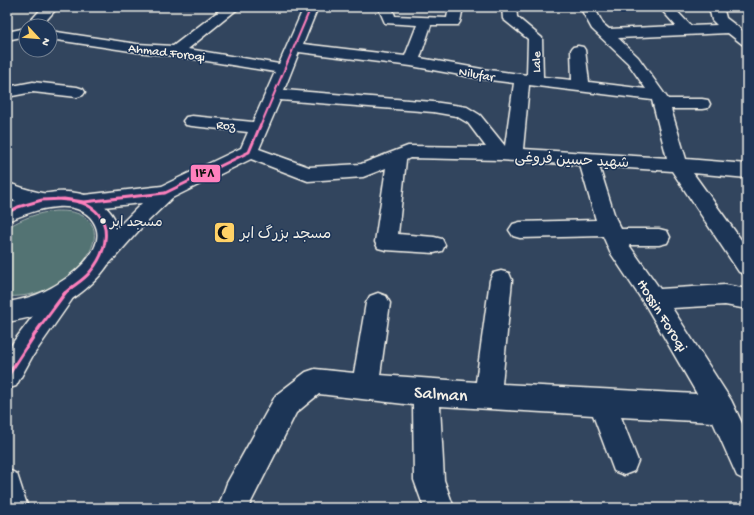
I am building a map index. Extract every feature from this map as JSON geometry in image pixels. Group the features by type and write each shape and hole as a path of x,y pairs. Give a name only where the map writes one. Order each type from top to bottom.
{"street":[{"path":"41,18 51,7"},
{"path":"176,51 233,7"},
{"path":"7,312 36,306 63,294 85,277 135,221 165,193 249,152 311,7"},
{"path":"385,7 390,20 453,22 456,7"},
{"name":"Lale","path":"509,7 510,19 535,38 528,80"},
{"path":"587,7 597,26 633,60 661,100 678,165 747,266"},
{"path":"666,7 687,30"},
{"path":"716,7 719,20 747,41"},
{"path":"411,60 425,21"},
{"path":"605,34 732,29"},
{"path":"7,36 18,34"},
{"name":"Ahmad Foroqi","path":"58,36 137,48 176,51 284,69"},
{"name":"Nilufar","path":"294,47 411,60 482,74 581,87 661,100 702,104"},
{"path":"578,50 581,87"},
{"path":"249,152 308,174 363,170 408,152 507,155 528,80"},
{"path":"7,92 33,87 77,92"},
{"name":"شهید حسین فروغی","path":"273,94 433,107 462,111 474,119 507,155 747,170"},
{"name":"Roz","path":"192,121 260,128"},
{"path":"397,156 386,242 434,245"},
{"name":"Hossin Foroqi","path":"588,160 605,217 618,246 654,299 721,409 747,466"},
{"path":"7,190 13,193 42,200"},
{"path":"7,213 18,207 42,200 64,199 84,202 165,193"},
{"path":"84,202 98,210 107,223 108,240 101,258"},
{"path":"520,230 612,233 659,237"},
{"path":"487,396 501,280"},
{"path":"7,377 23,349 63,294"},
{"path":"654,299 725,295 747,299"},
{"path":"365,386 378,303"},
{"name":"Salman","path":"233,508 238,494 286,404 315,381 426,392 721,409"},
{"path":"426,392 429,480 439,508"},
{"path":"602,402 624,461"},
{"path":"7,484 13,508"}],"green space":[{"path":"55,211 76,213 91,222 94,230 92,248 75,272 54,286 23,296 7,296 7,228 30,216"}],"transit line":[{"name":"۱۴۸","path":"7,213 18,207 42,200 64,199 84,202 165,193 249,152 311,7"},
{"name":"۱۴۸","path":"7,377 32,337 60,299 67,291 91,271 100,257 105,244 106,232 103,221 97,212 87,205 73,200 57,199"}],"place":[{"name":"مسجد ابر","path":"103,221"},
{"name":"مسجد بزرگ ابر","path":"224,233"}]}
